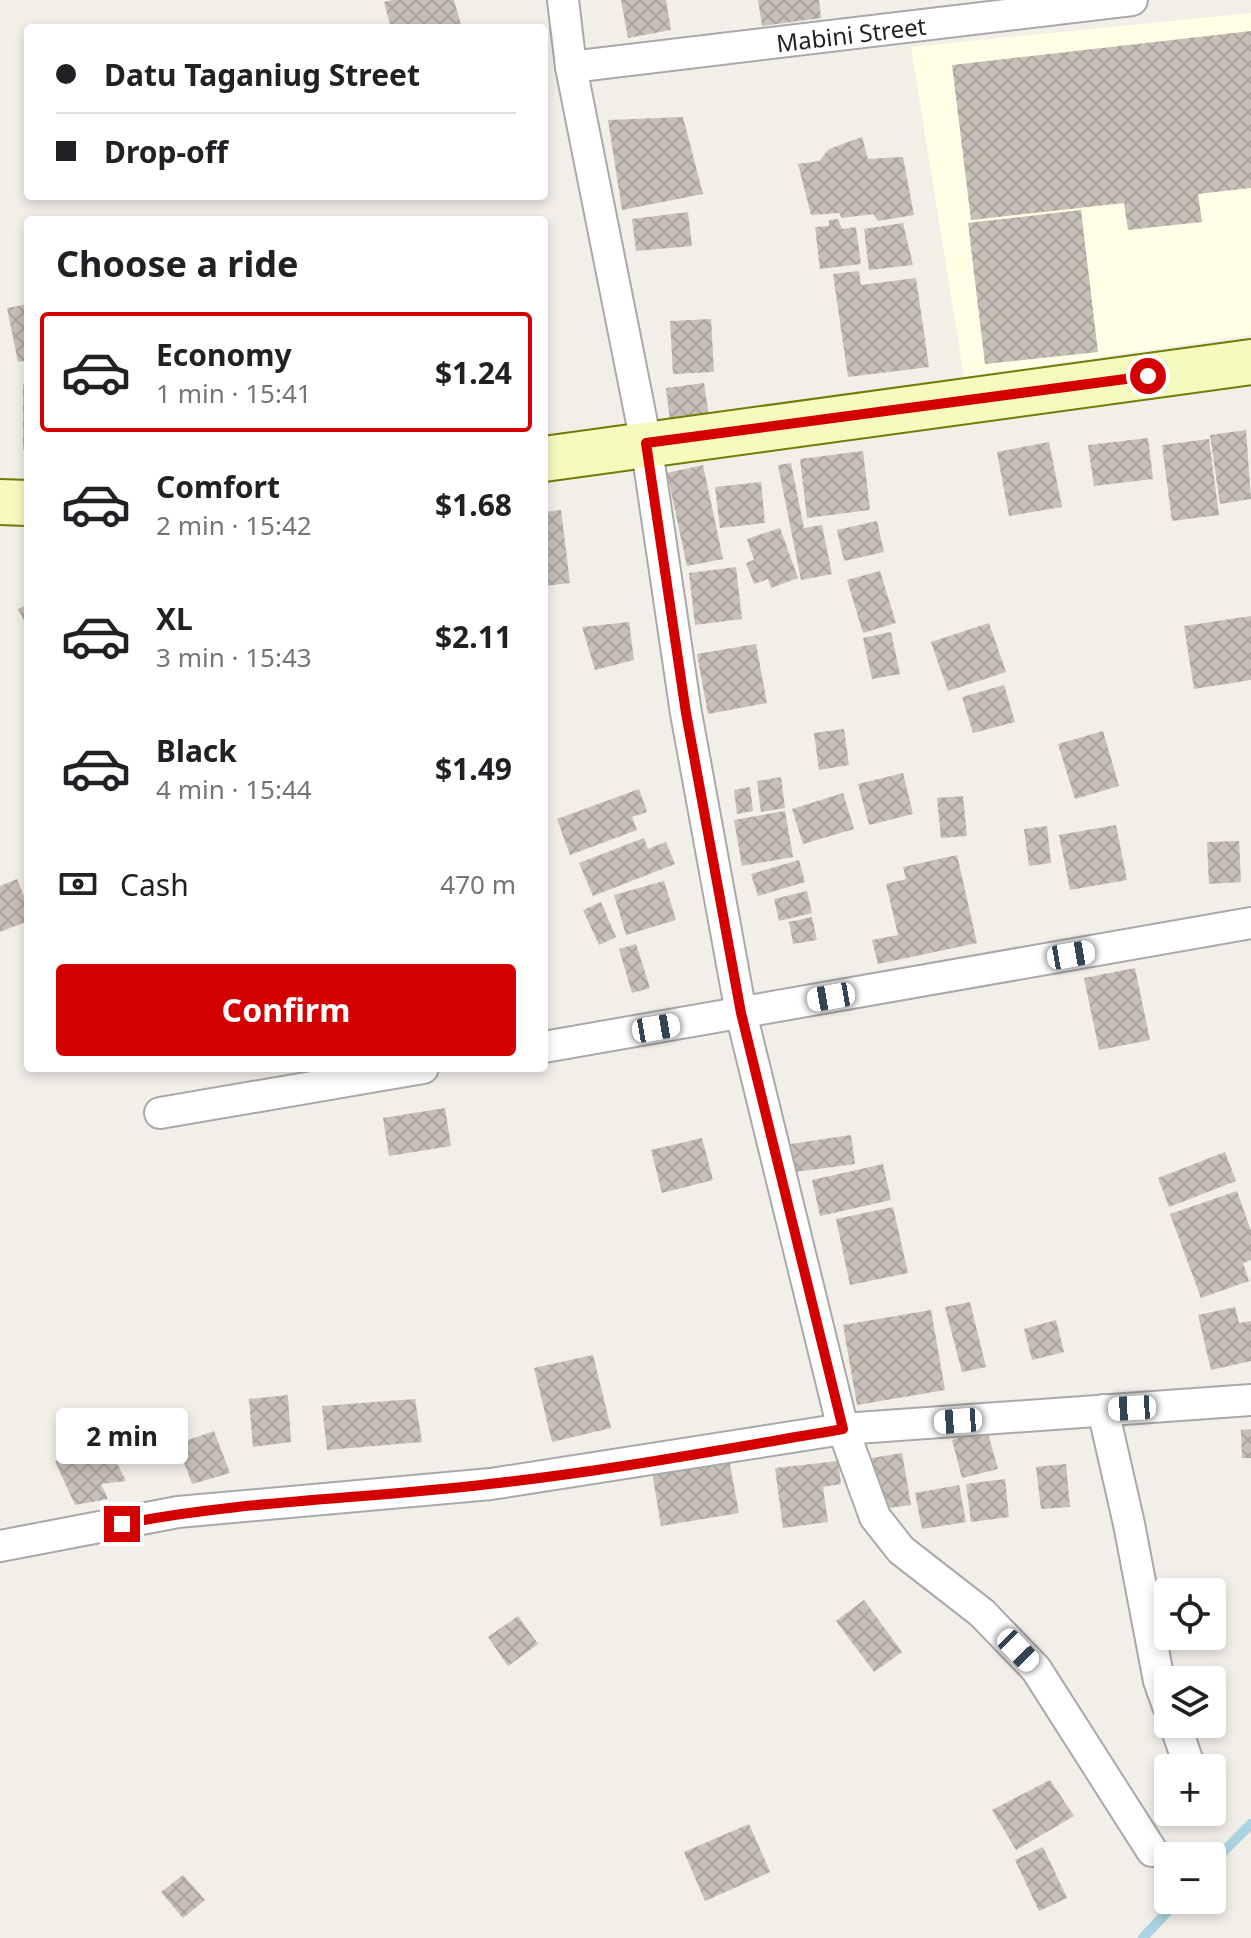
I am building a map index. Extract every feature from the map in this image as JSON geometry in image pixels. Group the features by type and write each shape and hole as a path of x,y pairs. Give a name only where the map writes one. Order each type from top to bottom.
{"main road":[{"path":"548,458 1251,362"},
{"path":"0,502 24,503"}],"street":[{"path":"563,0 571,67 646,443 686,713 741,1013 843,1429 875,1517 901,1550 982,1613 1036,1669 1152,1851"},
{"name":"Mabini Street","path":"571,67 1132,0"},
{"path":"548,1046 1251,923"},
{"path":"160,1113 400,1072"},
{"path":"0,1546 178,1512 491,1484 843,1429 1251,1400"},
{"path":"1103,1410 1156,1666"}],"shaded area":[{"path":"1251,13 1251,335 964,377 911,47"}],"building":[{"path":"454,0 461,24 390,24 384,2"},
{"path":"621,0 666,0 671,30 628,38"},
{"path":"758,0 819,0 821,18 762,26"},
{"path":"1251,31 1251,188 1198,194 1202,222 1128,230 1124,203 971,220 952,65"},
{"path":"683,117 703,194 622,210 608,120"},
{"path":"862,137 868,159 903,157 914,215 878,221 873,214 842,218 839,213 811,215 798,164 819,161 829,149"},
{"path":"1081,210 1098,352 985,364 968,223"},
{"path":"688,212 692,246 636,251 632,219"},
{"path":"838,219 842,229 856,227 861,264 820,269 815,227 829,226 829,220"},
{"path":"903,223 913,265 869,270 864,229"},
{"path":"859,271 861,285 916,278 929,367 848,377 833,274"},
{"path":"24,305 24,361 18,362 7,308"},
{"path":"711,319 714,372 673,374 670,321"},
{"path":"704,383 710,424 671,429 666,388"},
{"path":"23,384 24,384 24,450"},
{"path":"1246,430 1251,499 1220,504 1210,435"},
{"path":"1148,438 1153,479 1094,486 1088,445"},
{"path":"1209,439 1219,515 1172,521 1162,445"},
{"path":"1049,442 1062,507 1009,516 997,452"},
{"path":"863,451 870,510 807,518 800,459"},
{"path":"791,463 804,528 822,525 832,574 801,580 778,465"},
{"path":"703,465 723,559 687,566 667,473"},
{"path":"761,482 765,523 720,528 715,487"},
{"path":"561,510 570,583 548,586 548,512"},
{"path":"877,521 884,552 844,561 837,530"},
{"path":"780,528 798,578 771,588 768,579 754,584 746,563 754,560 747,539"},
{"path":"736,567 742,619 695,625 689,573"},
{"path":"880,571 896,623 863,633 847,580"},
{"path":"24,606 24,621 18,609"},
{"path":"1251,616 1251,680 1194,689 1184,626"},
{"path":"629,622 634,660 595,670 582,627"},
{"path":"989,623 1006,672 948,691 931,642"},
{"path":"891,632 900,674 872,679 863,638"},
{"path":"756,644 767,703 708,714 697,654"},
{"path":"1004,685 1015,722 973,733 962,697"},
{"path":"844,729 849,765 819,770 814,733"},
{"path":"1103,731 1119,786 1075,799 1058,744"},
{"path":"903,773 913,814 869,825 858,784"},
{"path":"781,777 785,808 761,812 757,781"},
{"path":"750,787 753,811 737,814 734,790"},
{"path":"639,789 647,812 632,817 637,830 570,855 557,819"},
{"path":"843,793 854,829 803,844 792,809"},
{"path":"963,796 967,836 941,838 937,798"},
{"path":"785,811 793,857 742,866 734,820"},
{"path":"1116,825 1127,880 1070,890 1059,835"},
{"path":"1047,826 1051,863 1029,866 1024,829"},
{"path":"644,838 648,849 666,842 675,864 593,896 579,863"},
{"path":"1239,841 1241,882 1209,884 1207,842"},
{"path":"957,855 977,943 878,964 872,940 898,935 886,884 906,879 903,867"},
{"path":"799,860 805,882 758,896 751,874"},
{"path":"17,879 24,896 24,923 0,932 0,886"},
{"path":"664,881 676,920 626,935 614,895"},
{"path":"807,891 812,913 779,921 774,899"},
{"path":"601,902 616,937 599,945 583,910"},
{"path":"812,917 817,940 793,944 789,922"},
{"path":"636,944 650,988 632,993 619,949"},
{"path":"1135,968 1150,1040 1099,1050 1084,978"},
{"path":"445,1108 451,1146 389,1156 383,1118"},
{"path":"851,1135 855,1164 795,1172 791,1144"},
{"path":"702,1138 713,1180 662,1193 651,1150"},
{"path":"1225,1152 1236,1181 1169,1207 1158,1178"},
{"path":"883,1164 891,1200 820,1216 812,1180"},
{"path":"1237,1191 1251,1231 1251,1260 1243,1263 1249,1281 1201,1298 1170,1214"},
{"path":"893,1207 908,1273 850,1285 836,1219"},
{"path":"970,1302 986,1367 962,1372 945,1307"},
{"path":"1235,1307 1239,1323 1251,1321 1251,1361 1211,1370 1198,1315"},
{"path":"931,1310 945,1390 857,1405 843,1325"},
{"path":"1056,1320 1064,1352 1032,1360 1024,1329"},
{"path":"593,1355 611,1428 552,1442 534,1368"},
{"path":"288,1395 291,1442 253,1447 249,1399"},
{"path":"415,1399 422,1442 327,1450 322,1406"},
{"path":"1251,1429 1251,1458 1242,1458 1241,1430"},
{"path":"987,1430 998,1469 962,1478 952,1440"},
{"path":"214,1431 230,1473 192,1484 177,1444"},
{"path":"108,1445 126,1481 101,1484 108,1499 75,1505 55,1461"},
{"path":"902,1453 911,1505 881,1509 872,1458"},
{"path":"728,1454 739,1513 661,1526 651,1466"},
{"path":"838,1461 841,1484 823,1487 828,1522 783,1528 775,1468"},
{"path":"1066,1464 1070,1507 1041,1509 1036,1467"},
{"path":"1005,1479 1009,1517 971,1522 966,1484"},
{"path":"959,1485 966,1522 922,1529 915,1493"},
{"path":"864,1600 902,1652 874,1672 836,1621"},
{"path":"518,1616 538,1644 508,1666 488,1637"},
{"path":"1050,1780 1074,1816 1016,1850 992,1810"},
{"path":"749,1824 770,1872 705,1901 684,1852"},
{"path":"1043,1847 1067,1898 1039,1911 1015,1860"},
{"path":"183,1875 205,1900 183,1918 161,1892"}],"waterway":[{"path":"1226,1849 1251,1824"},
{"path":"1143,1938 1165,1914"}],"route":[{"path":"122,1524 178,1512 267,1502 362,1497 491,1484 843,1429 741,1013 686,713 646,443 1148,376"}]}
